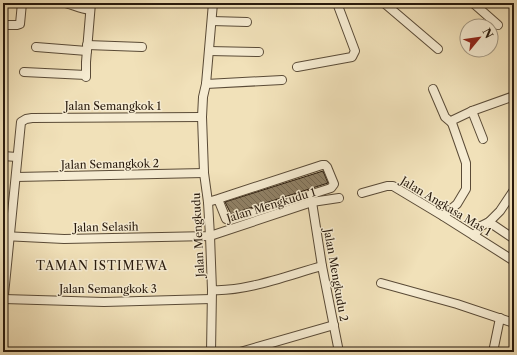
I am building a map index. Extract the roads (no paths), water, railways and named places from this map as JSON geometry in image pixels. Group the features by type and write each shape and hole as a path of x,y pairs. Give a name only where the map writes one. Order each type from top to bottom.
{"street":[{"path":"3,25 20,24 22,3"},
{"path":"24,72 86,76 90,6 83,9 75,5 65,3"},
{"name":"Jalan Mengkudu","path":"211,352 212,294 210,236 208,202 204,173 202,117 213,3"},
{"path":"297,67 352,57 355,51 337,3"},
{"path":"384,3 438,49"},
{"path":"472,3 490,18"},
{"path":"212,21 246,22"},
{"path":"3,30 13,31"},
{"path":"36,47 142,47"},
{"path":"209,51 259,52"},
{"path":"206,84 282,80"},
{"path":"433,90 445,117 452,123 466,162 466,189 457,204 443,216"},
{"path":"452,123 453,120 472,111 514,96"},
{"path":"472,111 483,139"},
{"name":"Jalan Semangkok 1","path":"17,157 20,124 24,120 32,118 202,117"},
{"path":"3,156 17,157 16,177 7,236 3,302"},
{"path":"208,202 322,165 327,166 334,184 331,188 231,220 227,220 225,217 218,199"},
{"name":"Jalan Semangkok 2","path":"16,177 204,173"},
{"name":"Jalan Angkasa Mas 1","path":"362,192 392,186 514,261"},
{"path":"474,236 481,226 489,222 500,211 514,190"},
{"name":"Jalan Mengkudu 1","path":"210,236 312,202 339,198"},
{"name":"Jalan Mengkudu 2","path":"312,202 338,352"},
{"path":"489,222 514,239"},
{"name":"Jalan Selasih","path":"7,236 64,239 210,236"},
{"name":"Jalan Semangkok 3","path":"3,302 104,302 212,294 241,288 322,266"},
{"path":"381,283 514,322"},
{"path":"493,352 500,318"},
{"path":"240,352 334,325"}],"district":[{"name":"TAMAN ISTIMEWA","path":"102,266"}]}
